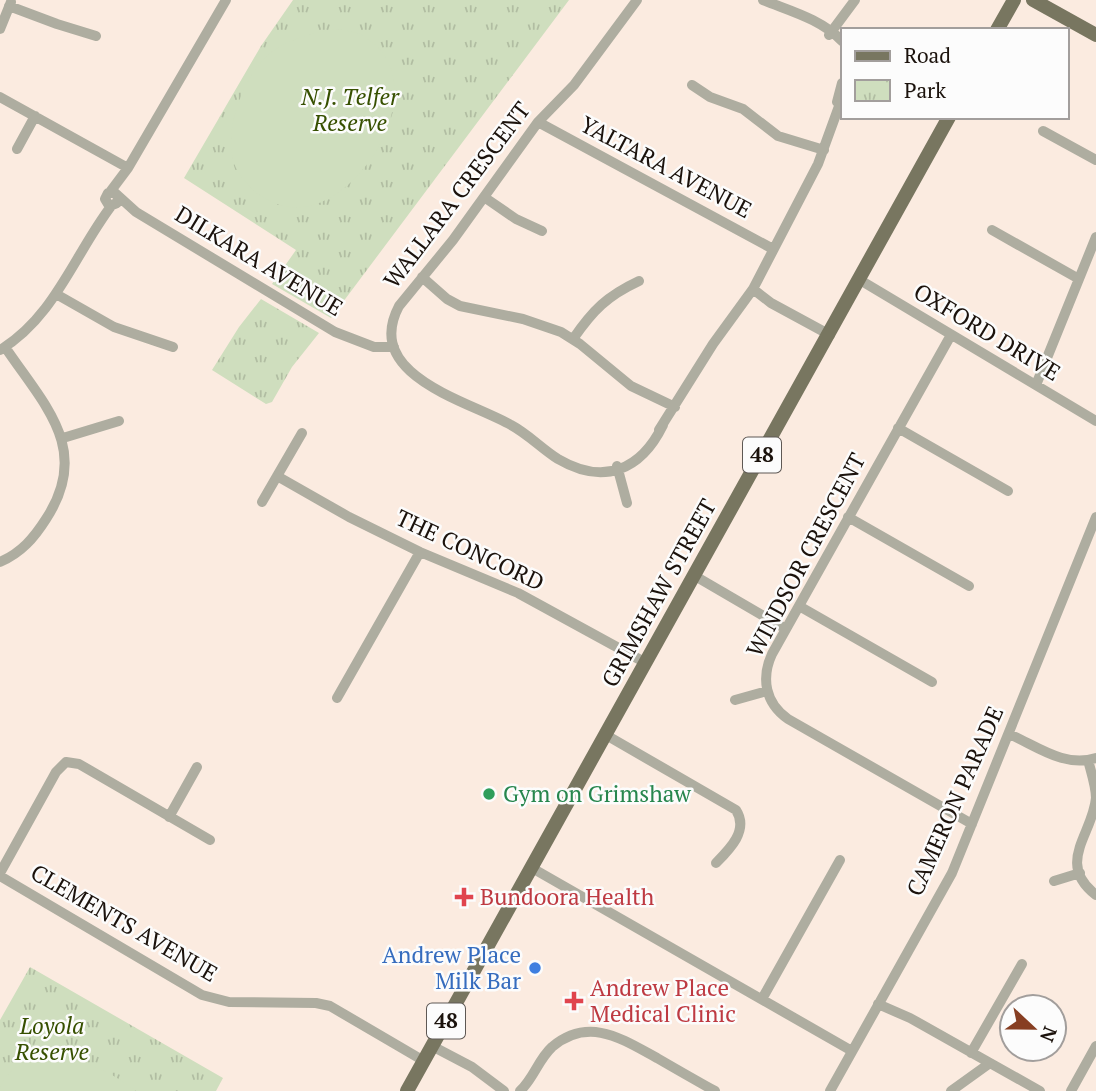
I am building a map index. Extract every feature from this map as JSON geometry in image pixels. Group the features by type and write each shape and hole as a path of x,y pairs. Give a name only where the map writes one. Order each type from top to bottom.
{"main road":[{"path":"998,28 1014,0"},
{"path":"1033,0 1096,35"},
{"name":"GRIMSHAW STREET","path":"407,1091 948,119"}],"street":[{"path":"0,562 25,546 41,526 57,502 66,472 63,438 51,415 3,349 35,321 56,294 226,0"},
{"name":"WALLARA CRESCENT","path":"393,344 392,326 396,312 453,240 538,122 574,85 637,0"},
{"path":"762,0 794,11 841,40"},
{"path":"830,33 855,0"},
{"path":"0,29 10,3 57,24 96,36"},
{"path":"830,33 841,48"},
{"path":"692,85 710,97 743,109 778,136 824,150"},
{"path":"830,132 841,87"},
{"path":"0,97 128,169"},
{"path":"393,344 405,367 434,389 514,426 543,446 580,464 617,468 640,453 663,425 713,344 751,293 812,176 841,101"},
{"path":"17,149 35,116"},
{"name":"YALTARA AVENUE","path":"538,122 774,249"},
{"path":"1043,131 1096,160"},
{"path":"484,197 516,219 542,231"},
{"name":"DILKARA AVENUE","path":"113,199 335,332 362,344 393,344"},
{"path":"992,230 1079,279"},
{"path":"1036,385 1096,237"},
{"path":"422,277 447,299 460,306 538,323 573,339 631,386 675,407"},
{"name":"OXFORD DRIVE","path":"860,280 1095,420"},
{"path":"573,339 600,304 639,281"},
{"path":"751,293 830,335"},
{"path":"56,294 114,327 173,347"},
{"name":"WINDSOR CRESCENT","path":"951,335 786,629 769,662 765,680 775,707 788,719 972,824"},
{"path":"63,438 119,421"},
{"path":"898,428 1008,491"},
{"path":"261,502 302,433"},
{"path":"617,468 627,503"},
{"name":"THE CONCORD","path":"277,476 349,517 420,552 518,593 646,663"},
{"path":"848,517 970,586"},
{"name":"CAMERON PARADE","path":"830,1091 952,873 1096,517"},
{"path":"337,698 420,552"},
{"path":"695,576 786,629"},
{"path":"799,606 932,682"},
{"path":"735,700 767,691"},
{"path":"606,735 736,810 741,821 739,832 732,846 716,863"},
{"path":"1008,737 1066,759 1092,759 1095,806 1077,851 1080,873 1086,886 1096,895"},
{"name":"CLEMENTS AVENUE","path":"210,840 79,764 66,762 56,772 0,874 202,995 229,1002 316,1003 330,1006 424,1061"},
{"path":"169,817 197,767"},
{"path":"762,999 840,860"},
{"path":"532,868 852,1051"},
{"path":"1054,881 1080,873"},
{"path":"971,1053 1021,964"},
{"path":"880,1001 1040,1091"},
{"path":"520,1091 542,1058 554,1046 568,1037 592,1032 620,1037 714,1091"},
{"path":"432,1046 472,1068 505,1091"},
{"path":"1071,1091 1096,1046"},
{"path":"951,1091 990,1063"}],"green space":[{"name":"N.J. Telfer Reserve","path":"293,0 569,0 331,318 272,284 296,250 184,178 261,46"},
{"path":"334,29 360,34 373,43 390,65 395,93 389,123 375,152 355,178 331,197 304,207 277,204 253,190 237,170 231,144 235,113 254,71 269,54 295,39"},
{"path":"261,299 319,333 292,367 272,402 266,404 212,370 239,327"},
{"name":"Loyola Reserve","path":"30,967 223,1078 216,1091 0,1091 0,1020"},
{"name":"Loyola Reserve","path":"40,1057 91,1065 136,1091 0,1091 9,1073 27,1061"}],"place":[{"name":"Gym on Grimshaw","path":"489,794"},
{"name":"Bundoora Health","path":"464,897"},
{"name":"Andrew Place Milk Bar","path":"535,968"},
{"name":"Andrew Place Medical Clinic","path":"574,1001"}]}
